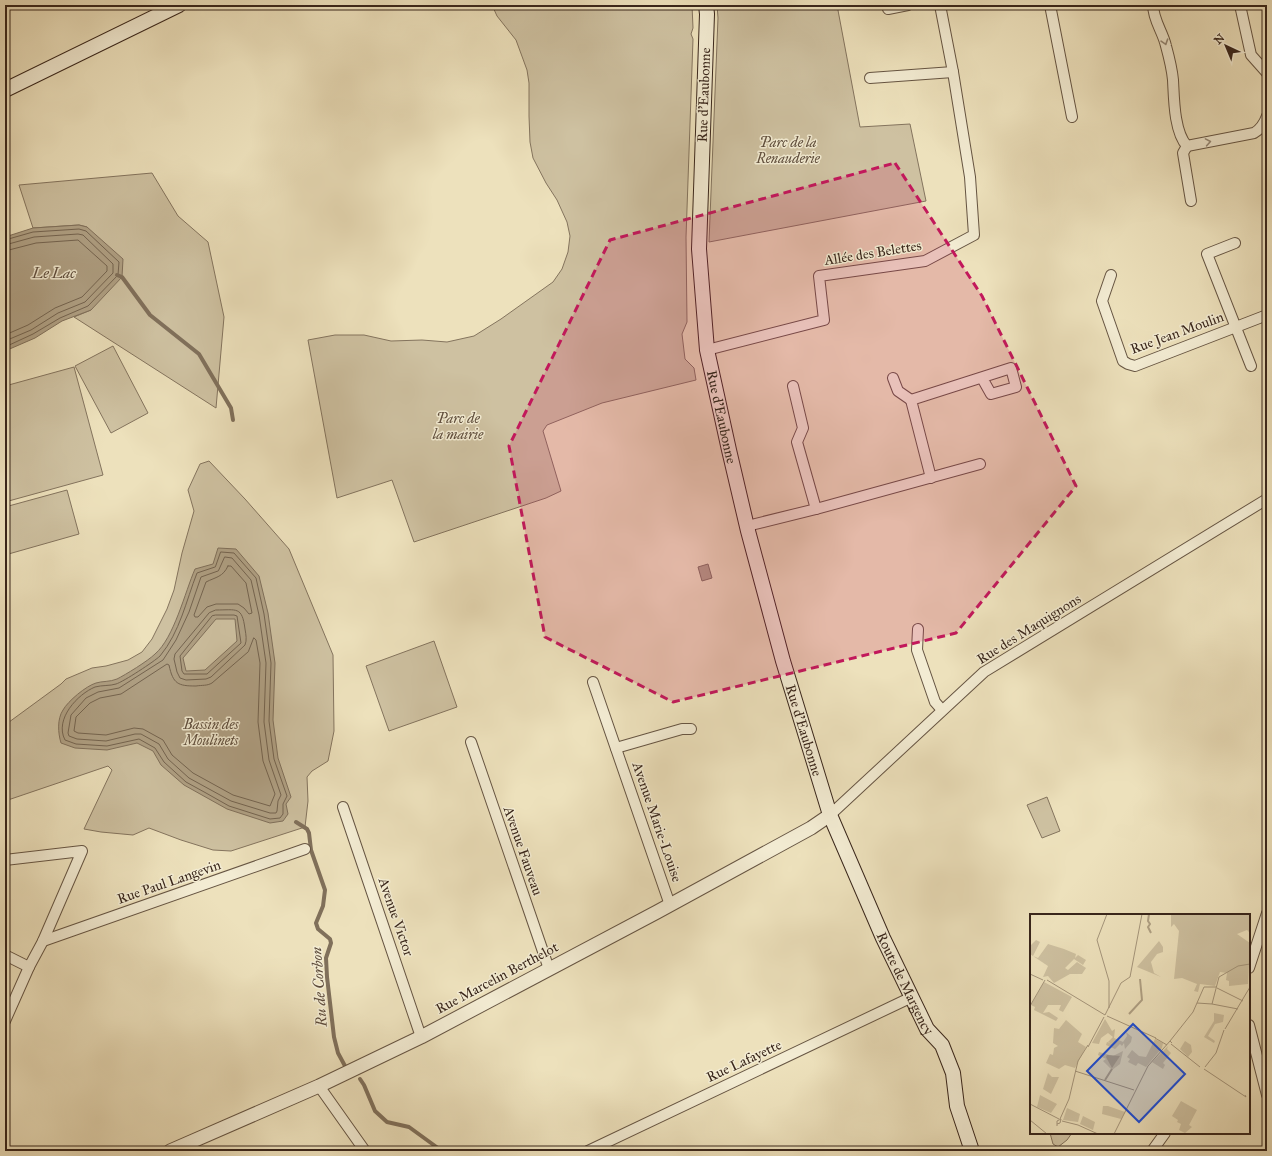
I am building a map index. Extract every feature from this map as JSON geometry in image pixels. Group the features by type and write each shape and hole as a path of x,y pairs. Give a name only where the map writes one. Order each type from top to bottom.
{"main road":[{"path":"5,80 26,72 158,5"},
{"path":"5,90 179,5"},
{"name":"Rue d'Eaubonne","path":"706,5 707,14 699,249 707,350 747,526 783,661 830,815"},
{"name":"Route de Margency","path":"830,815 883,938 927,1029 942,1045 953,1073 957,1106 972,1151"}],"street":[{"path":"888,9 908,5"},
{"name":"Allée des Belettes","path":"707,350 824,320 819,276 925,261 974,235 970,177 953,72 940,5"},
{"path":"1050,5 1072,117"},
{"path":"1154,5 1153,10 1156,24 1164,37 1167,48 1173,79 1173,99 1182,141 1187,146"},
{"path":"1240,5 1252,55 1267,73"},
{"path":"870,78 953,72"},
{"path":"1187,146 1249,135 1260,130 1266,121"},
{"path":"1187,146 1183,153 1191,201"},
{"name":"Rue Jean Moulin","path":"1236,243 1207,254 1251,366"},
{"name":"Rue Jean Moulin","path":"1111,274 1102,301 1123,361 1135,366 1267,315"},
{"path":"893,378 898,391 910,400 931,478"},
{"path":"910,400 982,378"},
{"path":"793,386 803,428 797,442 816,509"},
{"path":"747,526 816,509 980,464"},
{"name":"Rue des Maquignons","path":"830,815 984,672 1267,500"},
{"path":"918,629 917,650 935,702 942,710"},
{"name":"Avenue Marie-Louise","path":"593,682 670,905"},
{"name":"Avenue Marie-Louise","path":"616,748 682,729 691,729"},
{"name":"Avenue Fauveau","path":"471,742 549,969"},
{"name":"Avenue Victor","path":"343,807 421,1037"},
{"name":"Rue Marcelin Berthelot","path":"170,1151 319,1086 421,1037 670,905 811,828 830,815"},
{"name":"Rue Paul Langevin","path":"43,941 305,849"},
{"path":"5,860 82,851 43,941 29,966 5,1021"},
{"path":"1250,965 1267,913"},
{"path":"5,955 29,966"},
{"name":"Rue Lafayette","path":"588,1151 912,997"},
{"path":"1250,1032 1267,1095"},
{"path":"319,1086 365,1151"},
{"path":"1152,1151 1163,1134"}],"highlighted area":[{"path":"895,163 982,296 1076,486 956,633 673,702 545,637 509,446 610,240"}],"green space":[{"name":"Parc de la mairie","path":"492,5 692,5 693,28 691,34 693,39 686,237 687,322 682,334 685,359 694,368 696,380 602,403 547,425 543,431 561,491 546,498 414,542 392,480 337,498 308,340 335,335 364,335 391,341 422,340 447,342 474,336 501,319 553,282 562,269 568,252 570,236 567,222 557,200 533,158 530,142 529,83 527,70 516,40 497,16"},
{"name":"Parc de la Renauderie","path":"717,5 837,5 860,127 910,124 926,201 709,242 718,18"},
{"path":"152,173 178,216 208,242 224,317 216,408 74,317 91,310 87,227 79,225 33,228 19,185"},
{"path":"113,346 148,413 111,433 75,366"},
{"path":"74,367 103,475 5,502 5,386"},
{"name":"Bassin des Moulinets","path":"209,461 289,549 333,655 334,731 328,761 312,771 307,777 308,801 305,827 231,851 213,850 149,828 133,835 84,829 112,770 108,766 5,801 5,725 66,679 92,668 128,660 142,652 152,639 167,609 174,590 182,553 194,511 188,490 200,464"},
{"path":"67,490 79,534 5,555 5,507"},
{"path":"434,641 457,707 389,731 366,666"},
{"path":"1047,797 1060,831 1042,838 1027,805"},
{"path":"1050,1134 1071,1134 1067,1140 1058,1147 1053,1144"}],"water":[{"name":"Le Lac","path":"79,225 87,227 123,259 122,277 91,310 62,321 35,338 5,351 5,237 33,228"},
{"name":"Bassin des Moulinets","path":"218,548 236,549 259,576 268,613 275,663 273,720 278,758 291,797 286,804 288,814 283,821 270,823 227,809 184,785 161,765 153,751 137,743 107,750 75,748 61,743 59,735 59,722 65,706 87,687 96,683 117,679 152,657 162,647 168,637 195,569 213,564","holes":["216,619 235,619 237,641 205,670 186,671 183,658"]},
{"path":"708,564 712,578 702,581 698,567"}],"waterway":[{"name":"Ru de Corbon","path":"117,275 122,277 150,315 199,354 231,408 233,420"},
{"name":"Ru de Corbon","path":"296,822 307,829 309,833 311,850 325,890 323,906 316,923 318,929 330,939 331,943 326,958 327,977 334,1037 338,1053 345,1066"},
{"name":"Ru de Corbon","path":"360,1079 375,1111 387,1122 409,1127 442,1151"}]}
